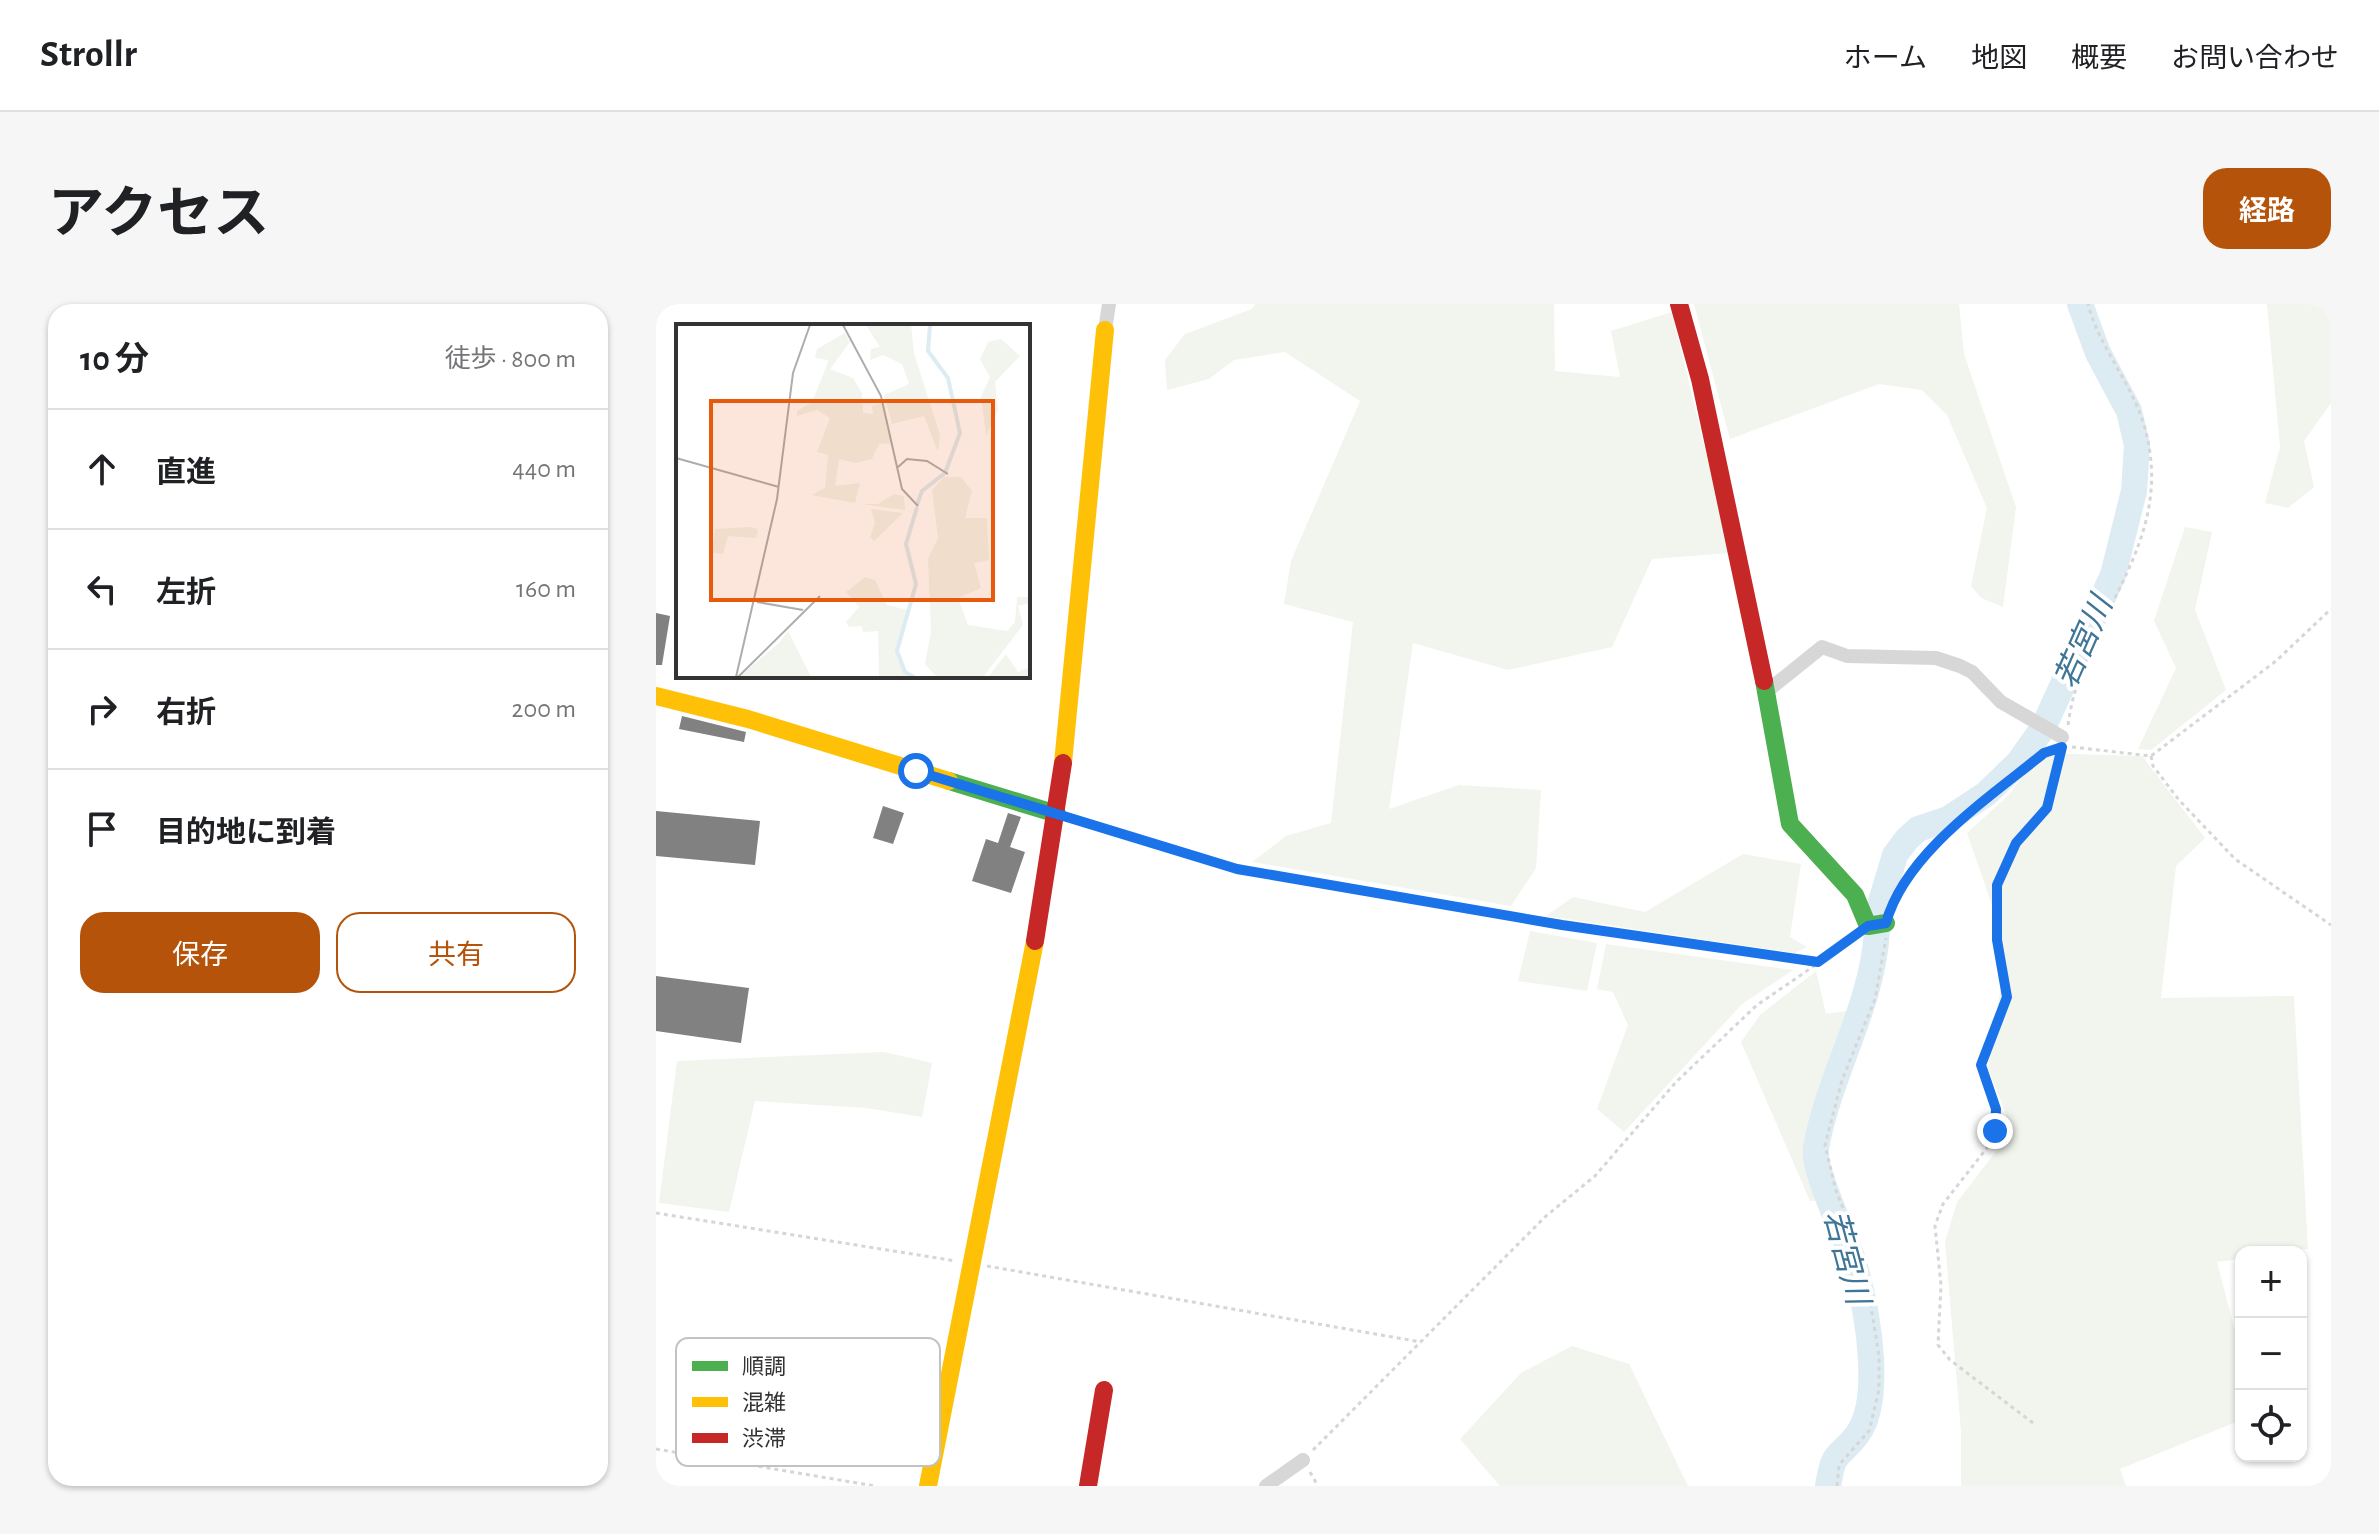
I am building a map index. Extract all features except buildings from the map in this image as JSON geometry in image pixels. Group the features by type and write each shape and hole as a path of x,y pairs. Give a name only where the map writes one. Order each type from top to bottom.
{"street":[{"path":"940,1427 1057,814 1109,304"},
{"path":"1679,304 1700,379 1766,692 1790,824 1855,895 1877,925"},
{"path":"1766,692 1822,647 1847,656 1936,658 1972,672 2001,702 2045,727 2062,742"},
{"path":"656,696 748,719 1057,814"},
{"path":"1088,1486 1104,1390"},
{"path":"1266,1486 1303,1460"},
{"path":"928,1486 932,1466"}],"path":[{"path":"2033,1423 1950,1360 1938,1345 1941,1285 1934,1238 1943,1204 1990,1144 1995,1131 1996,1109 1981,1065 2007,997 1997,940 1997,885 2016,843 2047,808 2081,665 2139,548 2150,519 2152,499 2144,425 2088,304"},
{"path":"1303,1460 1546,1216 1595,1176 1676,1082 1757,1005 1877,925 1933,847 2044,753 2062,742 2151,756 2276,661 2331,609"},
{"path":"2151,756 2153,766 2219,844 2331,925"},
{"path":"1057,814 1237,869 1562,925 1818,962"},
{"path":"1837,1486 1839,1465 1869,1431 1879,1390 1879,1356 1863,1257 1836,1191 1825,1145 1842,1080 1875,999 1886,948 1877,925"},
{"path":"656,1213 973,1264 1421,1342"},
{"path":"656,1449 676,1452"},
{"path":"757,1466 875,1486"}],"shaded area":[{"path":"1255,304 1554,304 1555,371 1620,377 1611,331 1672,312 1730,553 1652,559 1612,647 1508,670 1413,643 1389,809 1459,785 1541,790 1536,868 1511,906 1252,862 1286,836 1331,823 1353,622 1284,604 1291,561 1360,401 1285,352 1234,360 1209,379 1167,390 1165,360 1185,334 1252,309"},
{"path":"1694,304 1959,304 1964,354 2016,507 2003,607 1981,598 1971,586 1987,508 1947,415 1922,390 1879,384 1730,439"},
{"path":"2267,304 2331,304 2331,403 2304,441 2314,487 2288,508 2265,503 2280,447"},
{"path":"2185,527 2212,532 2195,610 2226,690 2151,750 2138,749 2176,668 2154,621"},
{"path":"2038,753 2142,756 2205,838 2176,866 2161,998 2294,996 2308,1249 2307,1246 2235,1246 2235,1260 2217,1262 2235,1331 2235,1422 2120,1469 2126,1486 1961,1486 1961,1431 1945,1242 1957,1202 2001,1145 2006,1114 1988,1068 2005,961 1991,902 1967,833 2009,795"},
{"path":"1743,854 1801,864 1790,937 1807,947 1795,953 1546,916 1573,897 1645,912"},
{"path":"1530,931 1597,943 1587,991 1518,981"},
{"path":"1606,944 1793,970 1742,1004 1624,1132 1597,1109 1628,1025 1613,992 1597,989"},
{"path":"1816,971 1826,1014 1854,1010 1809,1132 1809,1156 1823,1200 1810,1201 1741,1042 1761,1014"},
{"path":"884,1052 932,1063 922,1117 866,1108 755,1101 729,1212 659,1203 677,1061"},
{"path":"1572,1346 1629,1364 1688,1486 1500,1486 1460,1439 1521,1373"}],"waterway":[{"name":"若宮川","path":"1876,918 1895,855 1907,839 1918,829 1948,819 1986,794 2019,762 2043,728 2113,575 2134,491 2137,445 2129,411 2098,353 2080,304"},
{"name":"若宮川","path":"1828,1486 1835,1460 1857,1435 1866,1418 1871,1388 1871,1359 1859,1282 1819,1171 1816,1148 1830,1094 1867,987 1877,932"}],"traffic: fast":[{"path":"1764,681 1790,824 1855,895 1868,926 1886,923"},
{"path":"949,781 1057,814"}],"traffic: slow":[{"path":"1063,763 1105,330"},
{"path":"656,696 748,719 949,781"},
{"path":"940,1425 1035,941"},
{"path":"928,1486 932,1466"}],"traffic: jam":[{"path":"1679,304 1700,379 1764,681"},
{"path":"1035,941 1063,763"},
{"path":"1088,1486 1104,1390"}],"route":[{"path":"916,771 1237,869 1562,925 1818,962 1868,926 1886,923 1900,894 1933,847 2044,753 2062,747 2047,808 2016,843 1997,885 1997,940 2007,997 1995,1020 1981,1065 1996,1109 1995,1131"}]}
